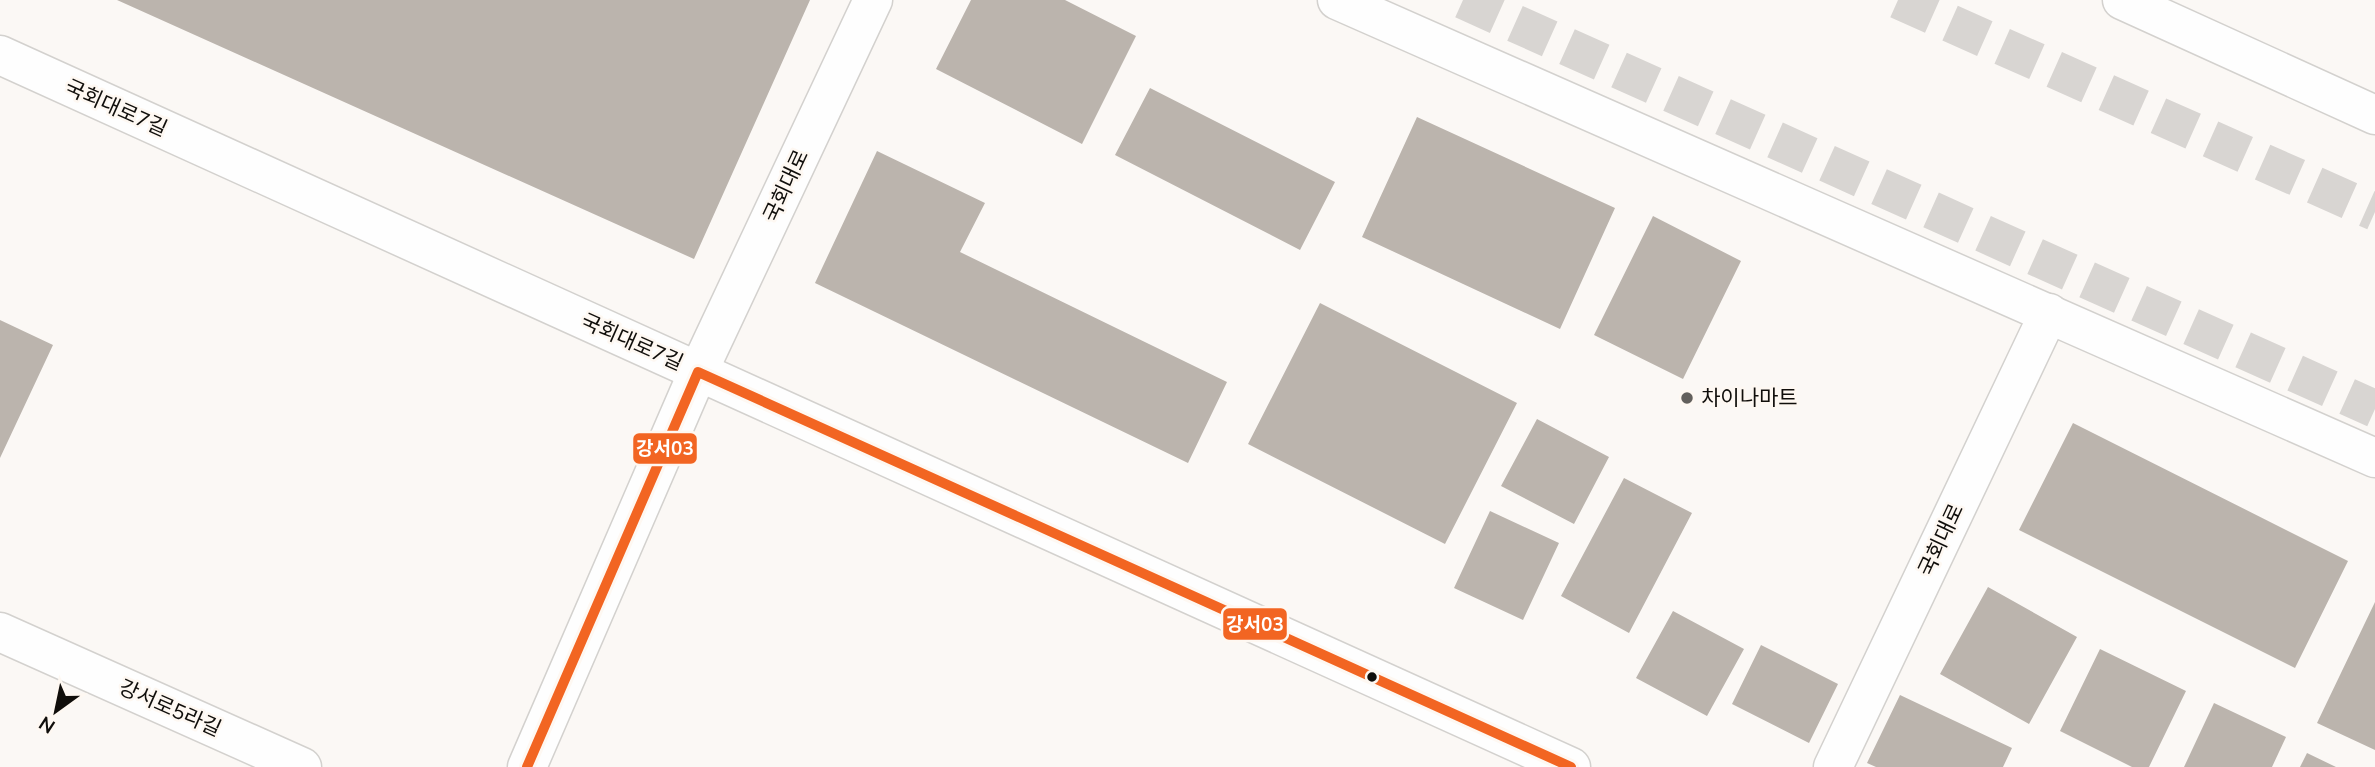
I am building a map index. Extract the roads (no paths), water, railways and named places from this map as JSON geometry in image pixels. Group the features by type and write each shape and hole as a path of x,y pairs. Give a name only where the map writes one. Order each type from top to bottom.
{"street":[{"name":"국회대로","path":"527,767 698,372 873,0"},
{"path":"1337,0 2375,458"},
{"path":"2122,0 2375,115"},
{"name":"국회대로7길","path":"0,55 1572,767"},
{"name":"국회대로","path":"1833,767 2049,313"},
{"name":"강서로5라길","path":"0,632 302,767"}],"tunnel":[{"path":"1463,0 2375,409"},
{"path":"1898,0 2375,212"}],"place":[{"name":"차이나마트","path":"1687,398"}]}
